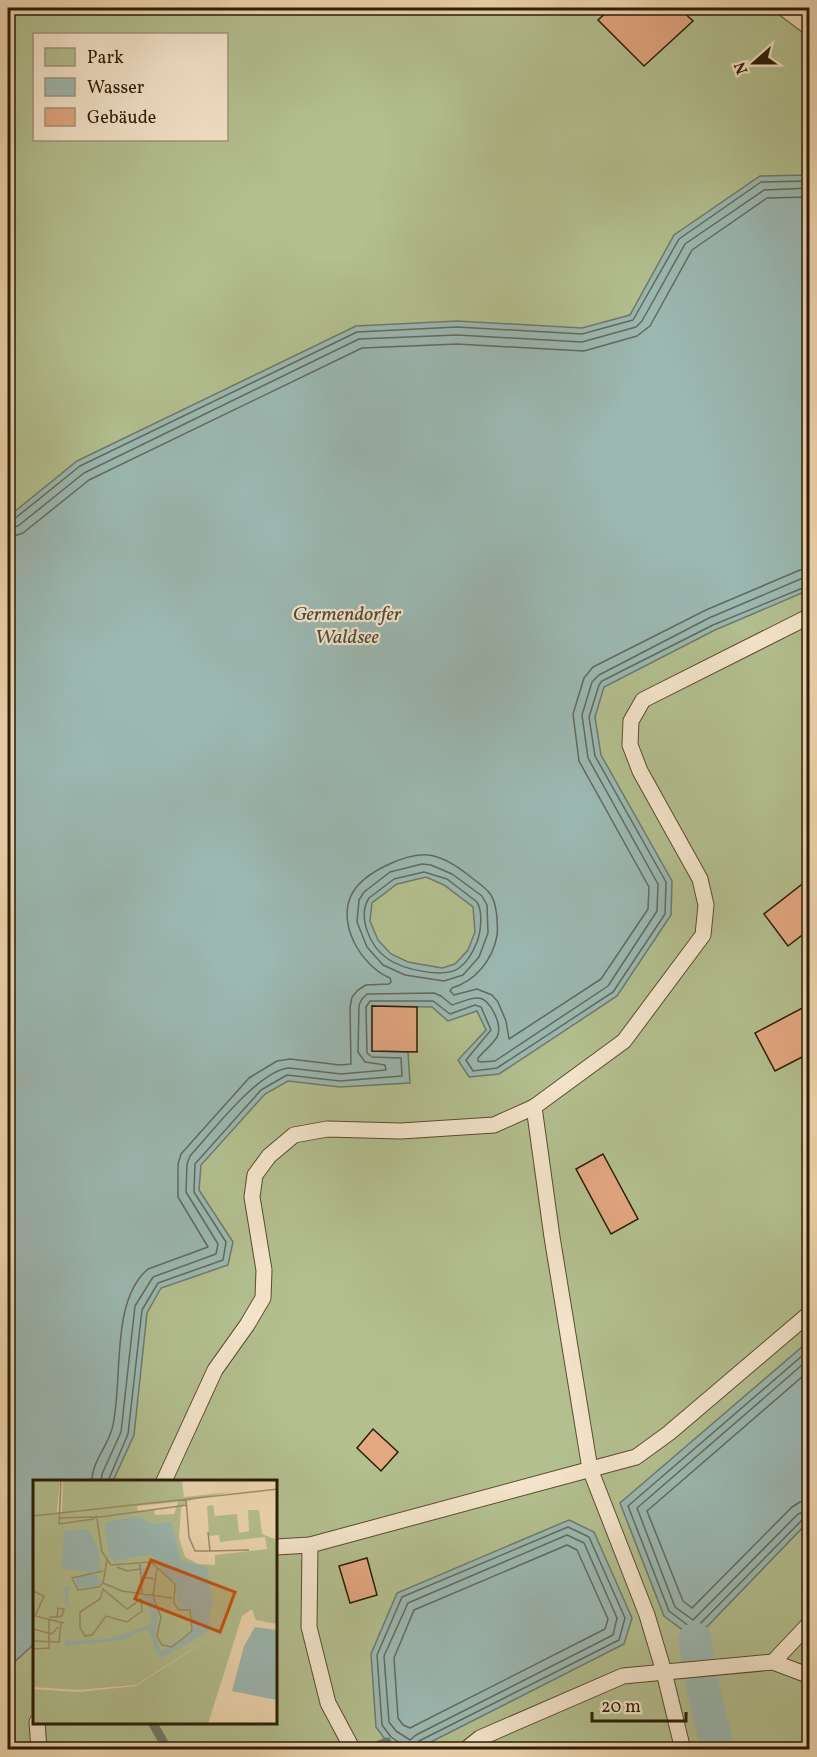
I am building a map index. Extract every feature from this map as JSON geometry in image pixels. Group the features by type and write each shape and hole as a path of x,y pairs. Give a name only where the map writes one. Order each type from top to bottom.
{"lane":[{"path":"164,1480 215,1370 263,1298 264,1270 252,1197 255,1175 269,1156 294,1135 327,1129 401,1131 494,1125 534,1107 624,1041 703,935 706,904 700,879 640,771 630,745 631,721 643,700 810,616"},
{"path":"534,1107 552,1237 590,1469 648,1615 683,1749"},
{"path":"278,1547 310,1545 636,1457 669,1433 810,1313"},
{"path":"310,1545 309,1627 328,1703 353,1749"},
{"path":"773,1662 810,1623"},
{"path":"465,1749 480,1738 623,1676 773,1662 810,1676"},
{"path":"37,1724 39,1749"}],"green space":[{"path":"8,8 770,8 810,38 809,1749 8,1750"}],"water":[{"name":"Germendorfer Waldsee","path":"809,175 809,590 715,630 604,687 595,717 601,755 672,881 671,915 617,996 499,1074 469,1077 458,1060 486,1030 477,1011 448,1021 432,1007 372,1006 372,1051 408,1052 410,1083 340,1087 288,1081 265,1094 201,1165 199,1190 233,1242 228,1265 161,1288 147,1313 134,1435 113,1480 33,1480 33,1645 8,1668 8,517 77,461 356,326 457,321 582,328 630,315 674,235 760,176","holes":["426,877 444,885 473,907 475,932 468,950 455,964 442,968 408,962 391,954 378,940 370,921 372,903 397,884"]},
{"path":"809,1341 809,1521 695,1639 664,1616 620,1503"},
{"path":"569,1520 594,1532 632,1618 624,1644 417,1749 400,1749 387,1742 376,1727 371,1654 397,1593"}],"building":[{"path":"611,8 679,8 693,21 644,66 598,20"},
{"path":"810,878 810,929 788,946 764,914"},
{"path":"810,1004 810,1053 775,1071 755,1033"},
{"path":"372,1006 417,1007 417,1052 372,1051"},
{"path":"603,1154 638,1219 611,1234 576,1169"},
{"path":"373,1429 398,1452 381,1471 357,1448"},
{"path":"367,1558 377,1595 350,1603 339,1566"}],"waterway":[{"path":"695,1639 697,1655"},
{"path":"702,1684 718,1750"},
{"path":"153,1724 168,1750"},
{"path":"377,1746 387,1742"}]}
